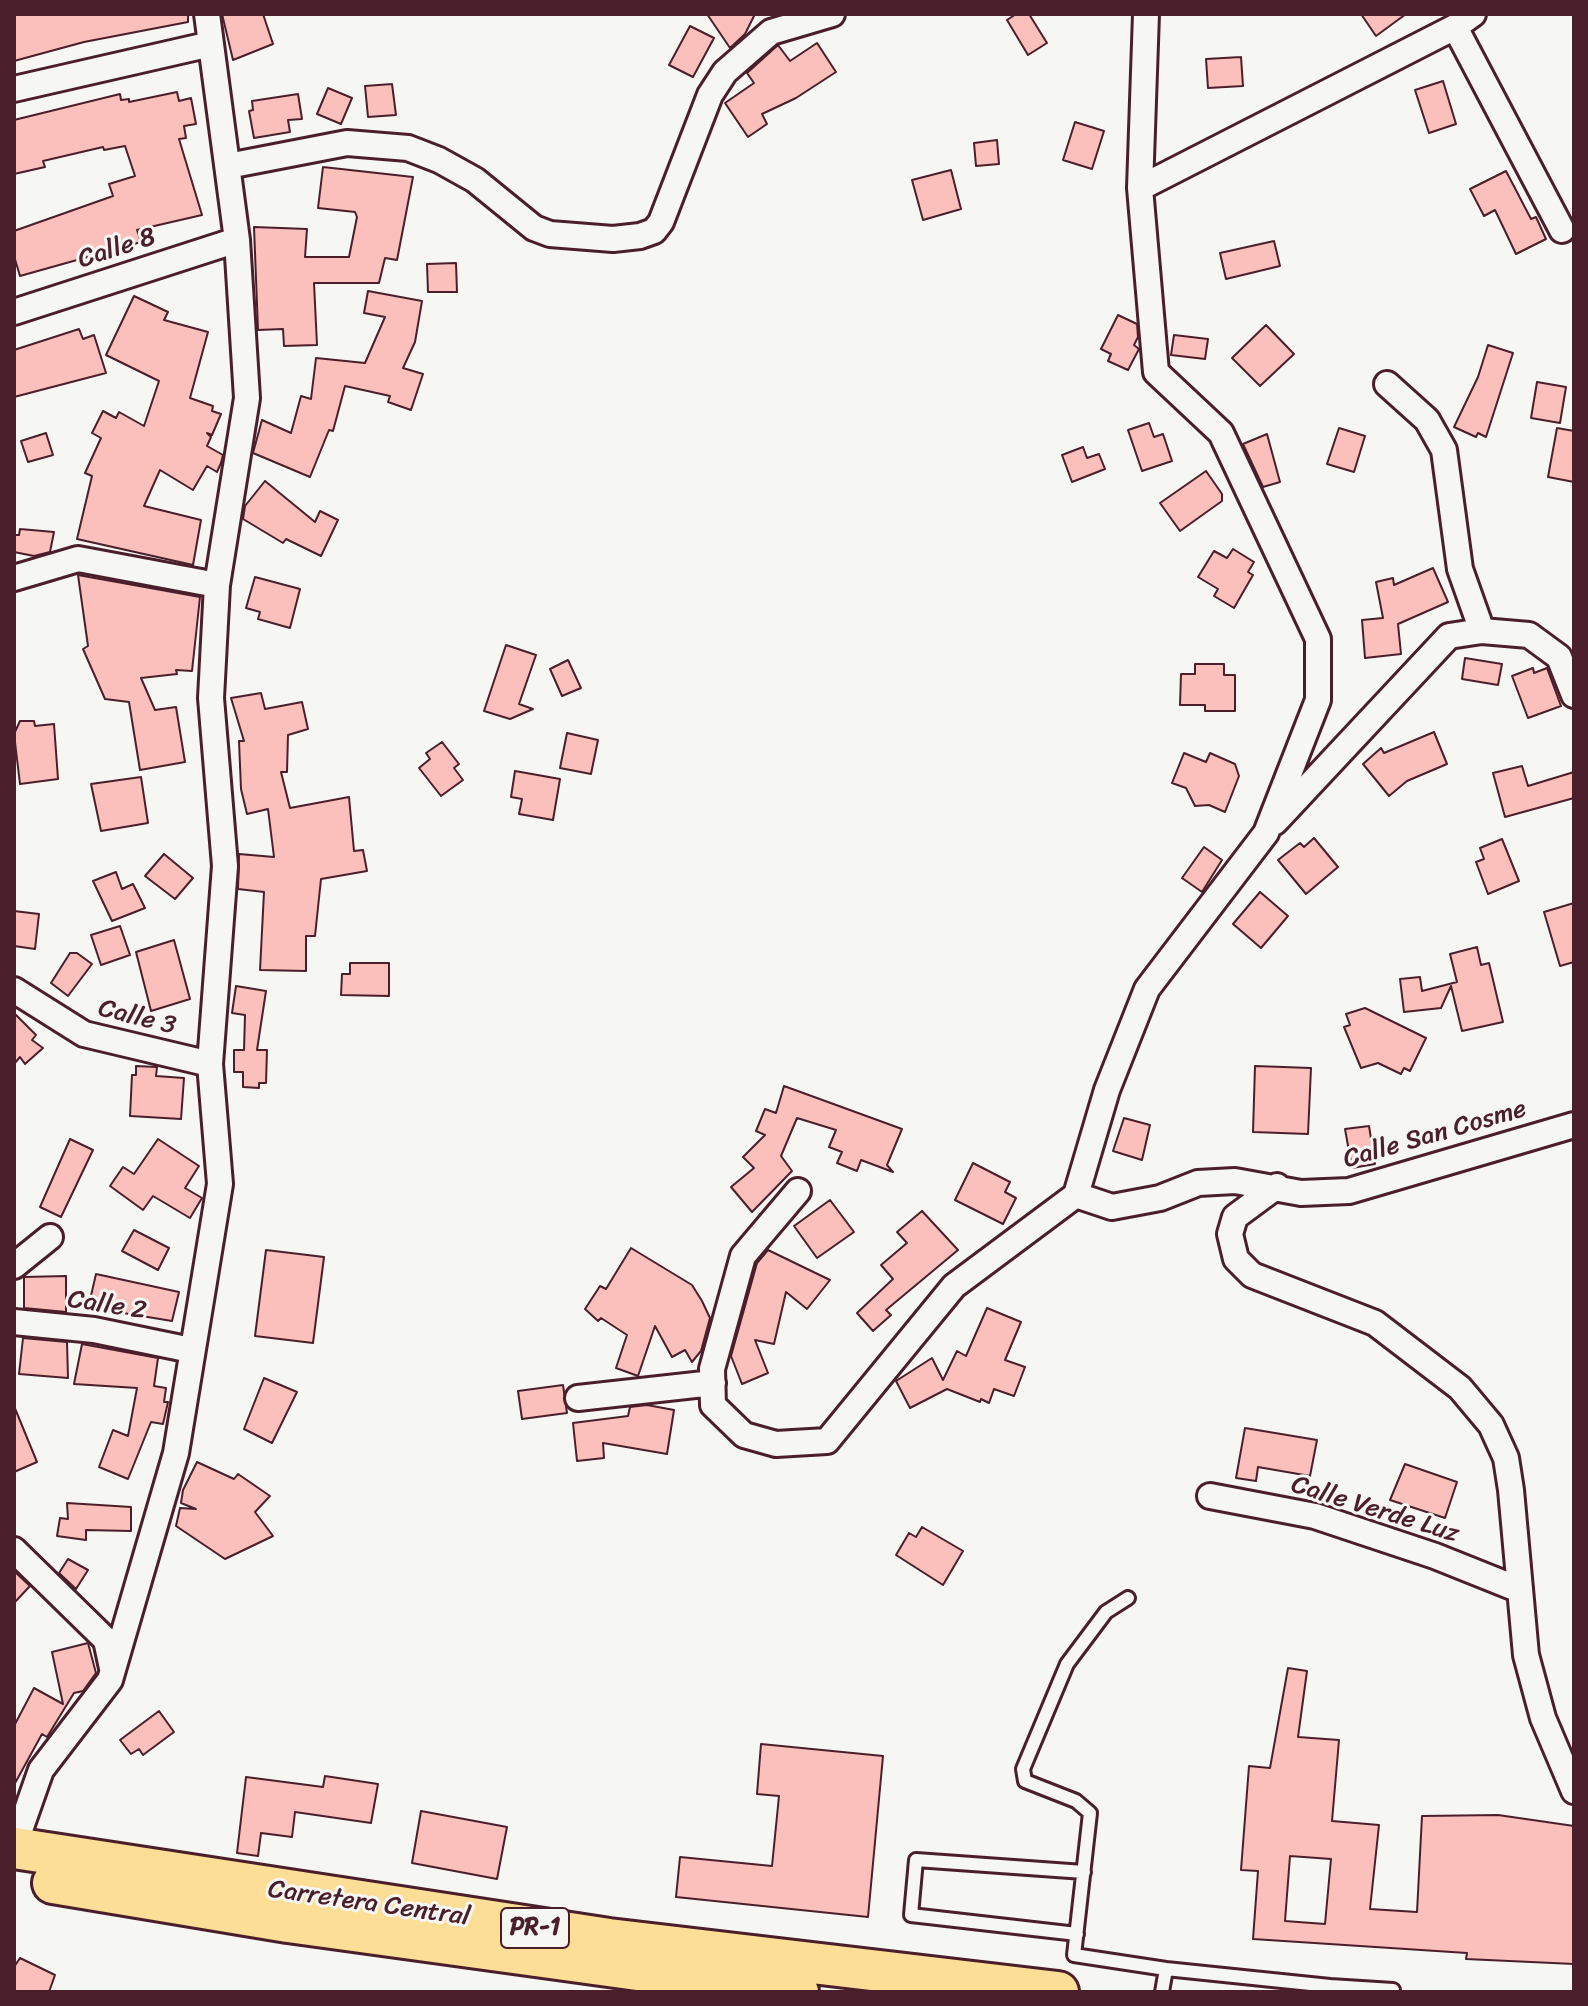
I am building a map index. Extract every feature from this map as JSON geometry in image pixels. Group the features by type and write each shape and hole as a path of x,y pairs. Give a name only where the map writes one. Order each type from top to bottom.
{"highway":[{"name":"Carretera Central","path":"14,1848 609,1939 1058,1992"},
{"name":"Carretera Central","path":"14,1876 288,1922 798,1992"}],"street":[{"path":"14,1848 41,1770 110,1680 176,1453 220,1184 210,1064 225,866 211,698 217,585 247,398 237,240 207,14"},
{"path":"228,166 347,143 408,148 439,160 475,180 534,228 550,234 613,239 640,236 654,231 661,222 710,95 725,72 771,32 832,14"},
{"path":"1146,14 1140,188 1156,372 1221,433 1318,639 1318,700 1266,833"},
{"path":"1140,188 1464,20 1562,230"},
{"path":"14,89 211,44"},
{"name":"Calle 8","path":"14,312 237,240"},
{"path":"1387,384 1427,420 1444,450 1460,569 1482,631"},
{"path":"14,578 78,559 217,585"},
{"path":"798,1191 743,1256 712,1369 713,1405 744,1435 776,1444 827,1441 954,1286 1076,1195 1107,1090 1147,989 1266,833 1449,636 1482,631 1529,635 1559,657 1574,695"},
{"name":"Calle 3","path":"14,990 84,1034 210,1064"},
{"name":"Calle San Cosme","path":"1076,1195 1112,1207 1160,1198 1198,1183 1235,1181 1277,1186 1301,1193 1349,1191 1574,1125"},
{"path":"1277,1186 1235,1217 1230,1234 1236,1259 1252,1275 1375,1323 1460,1388 1491,1425 1506,1458 1526,1655 1543,1718 1574,1791"},
{"path":"14,1266 50,1237"},
{"name":"Calle 2","path":"14,1322 94,1330 191,1350"},
{"path":"578,1398 713,1383"},
{"name":"Calle Verde Luz","path":"1210,1496 1315,1516 1435,1556 1520,1590"},
{"path":"14,1550 106,1640 113,1670"}],"lane":[{"path":"1128,1598 1106,1612 1067,1664 1023,1769 1025,1781 1076,1801 1090,1813 1074,1955 1330,1989 1393,1990"},
{"path":"1077,1934 911,1915 916,1860 1084,1872"},
{"path":"1162,1992 1166,1969"}],"building":[{"path":"14,14 188,14 188,22 84,42 14,61"},
{"path":"222,14 263,14 273,44 233,60"},
{"path":"707,14 755,14 745,34 730,48"},
{"path":"1016,14 1029,14 1047,43 1028,55 1007,20"},
{"path":"1361,14 1406,14 1376,36"},
{"path":"690,26 714,38 693,77 669,65"},
{"path":"817,43 836,72 796,98 762,114 767,124 748,137 725,103 754,83 747,73 778,45 790,61"},
{"path":"1241,57 1243,86 1208,88 1206,59"},
{"path":"1443,81 1456,124 1429,133 1415,90"},
{"path":"392,84 396,115 368,117 365,86"},
{"path":"328,88 352,98 341,124 317,114"},
{"path":"177,92 179,101 191,98 196,124 184,126 186,138 179,139 202,215 137,230 141,242 20,276 14,256 14,231 113,196 109,184 135,176 125,146 104,150 103,147 43,161 45,167 14,174 14,120 120,94 121,100 129,99 129,102"},
{"path":"298,94 302,119 288,120 290,132 254,138 249,111 253,110 252,101"},
{"path":"1075,122 1104,131 1092,169 1063,160"},
{"path":"997,140 999,164 976,166 974,143"},
{"path":"323,167 413,177 397,260 385,258 379,283 314,283 317,345 284,346 283,329 258,330 254,227 307,229 305,257 349,257 357,217 355,212 318,208"},
{"path":"951,170 961,209 923,220 912,180"},
{"path":"1506,171 1531,219 1536,217 1546,239 1516,254 1495,210 1484,216 1470,189"},
{"path":"1274,241 1280,266 1226,279 1220,253"},
{"path":"456,263 457,292 428,292 427,264"},
{"path":"368,291 422,301 415,342 403,368 423,374 411,410 388,402 390,396 345,386 333,431 329,430 310,477 253,453 262,420 291,433 301,396 311,399 316,358 365,363 385,317 364,313"},
{"path":"134,296 168,312 164,320 208,332 190,398 213,406 212,411 221,414 212,435 207,433 211,437 207,446 223,455 221,463 217,472 207,466 193,490 160,470 144,506 201,520 193,565 77,539 92,476 85,473 101,438 92,433 103,411 116,418 119,412 144,426 159,381 106,355"},
{"path":"1118,315 1137,324 1138,337 1134,345 1139,349 1128,370 1108,361 1111,354 1101,349"},
{"path":"1266,325 1294,354 1260,386 1232,358"},
{"path":"79,329 83,339 94,335 106,373 14,397 14,350"},
{"path":"1174,335 1208,339 1205,359 1171,355"},
{"path":"1488,345 1513,353 1486,437 1478,433 1476,437 1454,427 1478,377"},
{"path":"1537,382 1566,387 1560,423 1531,418"},
{"path":"1149,423 1154,437 1163,434 1172,461 1142,471 1128,430"},
{"path":"1339,428 1365,436 1354,472 1327,464"},
{"path":"1557,428 1574,431 1574,482 1548,477"},
{"path":"46,433 53,455 28,462 21,441"},
{"path":"1267,434 1280,482 1263,487 1243,444"},
{"path":"1083,447 1087,458 1099,454 1105,469 1072,482 1062,455"},
{"path":"1206,471 1222,494 1222,501 1180,531 1160,503"},
{"path":"265,481 315,522 320,511 338,520 321,556 286,539 283,543 243,519 245,506"},
{"path":"20,529 54,532 50,552 34,556 14,552 14,535 19,535"},
{"path":"1233,549 1254,562 1248,572 1253,575 1234,608 1214,596 1218,589 1198,577 1214,551 1227,558"},
{"path":"1433,568 1448,602 1398,624 1401,654 1365,658 1362,620 1383,618 1376,582 1393,578 1394,585"},
{"path":"78,575 200,597 192,671 176,670 177,674 141,678 155,710 176,707 185,762 140,770 129,702 105,699 83,649 88,646"},
{"path":"255,577 300,589 290,628 258,619 260,612 246,608"},
{"path":"506,645 536,655 519,704 533,709 510,719 484,711"},
{"path":"1465,658 1502,664 1498,685 1462,679"},
{"path":"568,660 581,688 562,696 550,669"},
{"path":"1195,664 1224,664 1224,675 1235,675 1235,711 1205,711 1205,705 1180,705 1181,674 1195,674"},
{"path":"1533,668 1534,673 1547,668 1561,706 1528,718 1512,676"},
{"path":"261,693 265,709 302,702 308,729 288,735 287,772 281,772 290,808 349,797 354,851 363,850 367,871 321,879 315,936 306,936 306,971 260,970 264,892 238,889 239,854 274,857 268,809 247,814 241,789 239,741 244,741 231,698"},
{"path":"20,721 34,721 35,726 54,724 58,779 20,784 14,734"},
{"path":"1434,732 1447,764 1407,781 1389,796 1363,764 1381,748 1384,753"},
{"path":"567,733 598,740 591,774 560,768"},
{"path":"442,742 459,764 454,768 463,780 441,796 419,768 430,759 426,753"},
{"path":"1184,753 1206,762 1210,753 1235,764 1239,776 1225,812 1209,805 1195,806 1186,788 1172,783"},
{"path":"1522,766 1528,786 1574,772 1574,798 1505,817 1493,773"},
{"path":"515,771 560,779 553,820 519,814 522,799 511,797"},
{"path":"141,777 148,823 101,831 91,784"},
{"path":"1314,838 1338,867 1306,894 1278,860 1300,843 1304,847"},
{"path":"1502,839 1519,881 1488,894 1476,862 1484,859 1480,848"},
{"path":"1204,847 1222,860 1202,892 1182,878"},
{"path":"164,854 193,878 175,899 145,876"},
{"path":"116,872 122,889 133,884 145,908 112,921 93,881"},
{"path":"1260,892 1288,916 1261,948 1233,924"},
{"path":"1574,903 1574,962 1560,966 1544,912"},
{"path":"14,911 39,914 35,949 14,946"},
{"path":"120,926 130,955 101,965 91,935"},
{"path":"174,940 190,999 151,1011 136,952"},
{"path":"1477,947 1481,965 1489,963 1503,1022 1462,1031 1451,986 1441,1008 1404,1012 1400,979 1420,977 1422,991 1457,982 1450,954"},
{"path":"70,953 77,953 92,964 68,996 51,983"},
{"path":"350,963 389,963 389,996 341,995 342,974 350,974"},
{"path":"236,986 266,991 257,1050 267,1050 266,1083 259,1083 259,1088 243,1087 243,1072 234,1072 234,1050 244,1050 245,1015 232,1013"},
{"path":"1365,1008 1426,1038 1410,1071 1404,1068 1401,1074 1378,1063 1361,1068 1344,1027 1350,1025 1346,1014"},
{"path":"14,1013 36,1035 32,1040 43,1048 25,1064 20,1057 14,1064"},
{"path":"136,1066 157,1067 156,1076 184,1078 181,1119 130,1116 132,1075 136,1075"},
{"path":"1255,1066 1311,1068 1308,1134 1253,1132"},
{"path":"784,1086 902,1129 887,1165 893,1172 861,1160 857,1171 837,1163 842,1152 829,1147 836,1130 797,1118 781,1156 792,1171 752,1212 731,1187 754,1168 743,1157 765,1135 756,1131 765,1109 776,1113"},
{"path":"1124,1118 1150,1125 1142,1160 1113,1151"},
{"path":"1369,1126 1375,1164 1352,1168 1345,1129"},
{"path":"70,1139 93,1150 61,1217 40,1207"},
{"path":"158,1139 199,1166 185,1188 202,1198 190,1218 153,1196 143,1210 110,1186 123,1167 134,1174"},
{"path":"973,1163 1010,1182 1005,1192 1016,1198 1003,1224 955,1200"},
{"path":"830,1200 854,1232 817,1258 794,1226"},
{"path":"922,1211 958,1250 886,1310 891,1315 873,1331 857,1313 893,1279 881,1265 907,1243 897,1232"},
{"path":"134,1230 169,1248 158,1270 122,1251"},
{"path":"631,1248 692,1285 702,1301 710,1318 701,1351 692,1362 685,1350 672,1357 655,1326 638,1376 616,1368 627,1335 601,1318 598,1321 585,1309 600,1286 606,1289"},
{"path":"266,1250 324,1257 313,1343 255,1336"},
{"path":"768,1250 830,1280 807,1309 786,1292 774,1344 755,1340 768,1373 742,1384 731,1356 757,1263"},
{"path":"96,1274 179,1292 172,1321 105,1310 107,1304 90,1300"},
{"path":"66,1276 66,1312 24,1308 24,1277"},
{"path":"987,1308 1021,1322 1005,1360 1025,1367 1014,1396 994,1389 989,1403 947,1389 910,1408 896,1381 932,1358 943,1380 957,1351 966,1356"},
{"path":"23,1338 67,1342 68,1378 19,1374"},
{"path":"82,1344 158,1358 154,1386 166,1388 164,1402 168,1402 163,1424 151,1422 128,1479 99,1467 113,1430 128,1436 137,1388 74,1384"},
{"path":"264,1378 297,1392 272,1443 244,1429"},
{"path":"563,1385 567,1413 522,1419 518,1391"},
{"path":"647,1405 674,1410 667,1454 603,1443 604,1458 577,1461 573,1423 628,1416 630,1407"},
{"path":"14,1406 37,1462 14,1472"},
{"path":"1245,1428 1317,1440 1310,1476 1258,1467 1256,1481 1236,1478"},
{"path":"197,1462 234,1479 238,1474 270,1496 255,1512 273,1536 225,1559 176,1526 180,1508 196,1509 181,1503 183,1490"},
{"path":"1405,1464 1457,1482 1445,1518 1390,1500"},
{"path":"67,1503 131,1507 131,1531 86,1530 86,1540 57,1536 60,1518 68,1519"},
{"path":"922,1527 963,1551 943,1585 896,1555 909,1533 916,1537"},
{"path":"68,1559 88,1570 76,1589 59,1573"},
{"path":"14,1571 30,1586 14,1603"},
{"path":"88,1643 96,1673 83,1691 74,1693 47,1737 42,1734 14,1785 14,1726 34,1688 63,1704 52,1652"},
{"path":"1288,1668 1307,1671 1298,1737 1339,1740 1332,1821 1379,1825 1370,1909 1417,1912 1422,1816 1498,1815 1574,1826 1574,1964 1466,1959 1467,1953 1253,1939 1258,1871 1241,1870 1249,1766 1270,1768","holes":["1290,1856 1331,1859 1325,1924 1285,1921"]},
{"path":"159,1711 174,1732 143,1755 139,1749 131,1754 120,1740"},
{"path":"761,1744 883,1756 868,1917 676,1897 680,1857 772,1866 779,1796 757,1794"},
{"path":"325,1776 378,1784 371,1823 295,1812 292,1837 261,1833 258,1856 237,1853 246,1777 323,1787"},
{"path":"421,1811 507,1827 497,1879 412,1863"},
{"path":"20,1958 55,1975 49,1992 14,1992 14,1967"}]}
